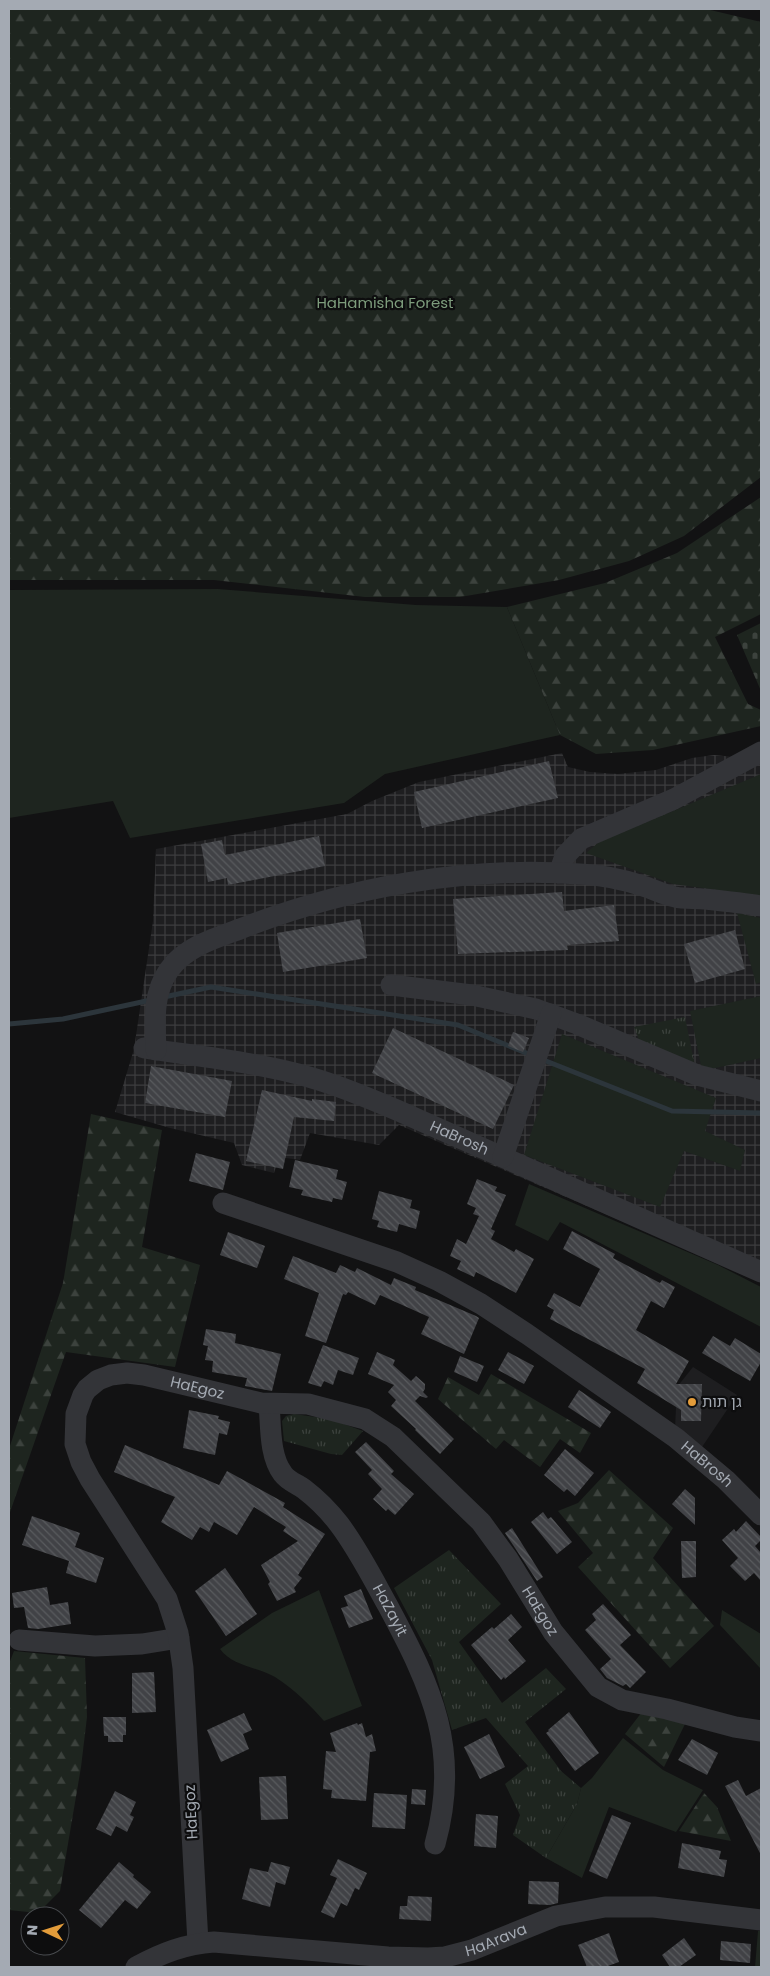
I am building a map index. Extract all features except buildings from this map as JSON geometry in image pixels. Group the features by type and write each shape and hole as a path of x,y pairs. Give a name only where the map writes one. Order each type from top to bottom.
{"street":[{"path":"761,752 674,799 582,840 567,853 559,873 618,879 675,897 761,906"},
{"name":"HaBrosh","path":"559,873 495,874 459,877 406,884 354,894 264,920 194,948 169,970 159,990 150,1049 267,1067 326,1082 377,1102 761,1272"},
{"path":"391,985 486,998 551,1014 697,1075 761,1091"},
{"path":"502,1157 551,1014"},
{"name":"HaBrosh","path":"223,1203 397,1262 439,1281 481,1304 527,1334 680,1442 726,1480 761,1515"},
{"name":"HaEgoz","path":"198,1943 180,1638 167,1599 90,1479 81,1462 74,1435 76,1414 87,1389 98,1380 111,1375 127,1373 144,1375 269,1404 308,1404 349,1414 373,1423 393,1437 481,1522 508,1559 553,1632 581,1669 605,1693 626,1701 667,1709 735,1727 761,1731"},
{"name":"HaZayit","path":"269,1404 274,1447 279,1469 287,1478 304,1489 323,1506 350,1540 402,1632 430,1695 440,1730 445,1770 443,1806 435,1844"},
{"path":"19,1640 95,1646 133,1644 180,1638"},
{"name":"HaArava","path":"136,1967 160,1954 198,1943 214,1942 388,1957 445,1957 472,1950 556,1916 605,1907 654,1907 761,1920"}],"shaded area":[{"path":"562,753 568,767 590,772 618,774 656,770 692,758 714,755 734,757 761,753 761,1281 399,1125 379,1145 310,1133 300,1160 279,1157 274,1173 242,1165 234,1143 170,1128 115,1112 134,1049 153,921 156,849 347,814 372,801 419,782"},
{"path":"693,1367 737,1395 702,1447 675,1428 677,1387"}],"green space":[{"name":"HaHamisha Forest","path":"9,9 706,9 761,22 761,477 684,536 629,561 559,580 460,597 365,597 214,580 9,580"},
{"path":"761,497 761,614 715,637 748,704 761,710 761,726 653,750 596,754 560,735 507,607 605,583 677,553"},
{"path":"218,589 416,605 507,607 560,735 385,774 344,803 130,838 113,801 9,818 9,590"},
{"path":"761,623 761,691 737,635"},
{"path":"761,774 761,896 673,884 586,853 599,842"},
{"path":"737,913 761,918 761,982 756,984"},
{"path":"761,996 761,1058 702,1071 690,1011"},
{"path":"685,1017 696,1071 641,1045 634,1027"},
{"path":"562,1034 716,1098 705,1131 745,1150 740,1171 684,1151 660,1207 524,1155"},
{"path":"91,1114 162,1130 142,1247 200,1265 175,1367 66,1352 9,1515 9,1449 63,1283"},
{"path":"529,1184 718,1265 761,1287 761,1327 560,1222 548,1241 515,1225"},
{"path":"491,1374 591,1433 580,1453 560,1439 540,1467 504,1440 496,1449 438,1399 448,1377 479,1395"},
{"path":"294,1414 330,1419 363,1431 342,1455 331,1454 284,1441 282,1421 286,1416"},
{"path":"609,1470 673,1528 653,1558 714,1626 670,1668 578,1567 593,1553 558,1511 578,1503"},
{"path":"449,1550 501,1604 459,1642 502,1703 546,1668 566,1689 525,1722 561,1771 581,1788 577,1804 546,1858 513,1835 520,1815 505,1784 528,1766 486,1718 452,1730 432,1660 394,1588"},
{"path":"319,1590 362,1706 324,1721 301,1698 275,1677 238,1663 225,1655 220,1649 272,1613"},
{"path":"722,1610 761,1634 761,1669 720,1625"},
{"path":"14,1651 85,1658 87,1717 81,1767 60,1891 45,1906 20,1906 20,1911 9,1910 9,1664"},
{"path":"642,1712 685,1724 664,1767 625,1734"},
{"path":"623,1738 663,1770 703,1790 676,1832 609,1807 582,1878 546,1858 577,1804 581,1788 592,1778"},
{"path":"704,1793 717,1807 731,1841 679,1831"},
{"path":"758,1931 761,1931 761,1967 755,1967"}],"waterway":[{"path":"164,997 211,987 458,1025 531,1055"},
{"path":"9,1024 63,1019 151,1000"},
{"path":"541,1059 672,1111 761,1113"}],"place":[{"name":"גן תות","path":"692,1402"}]}
